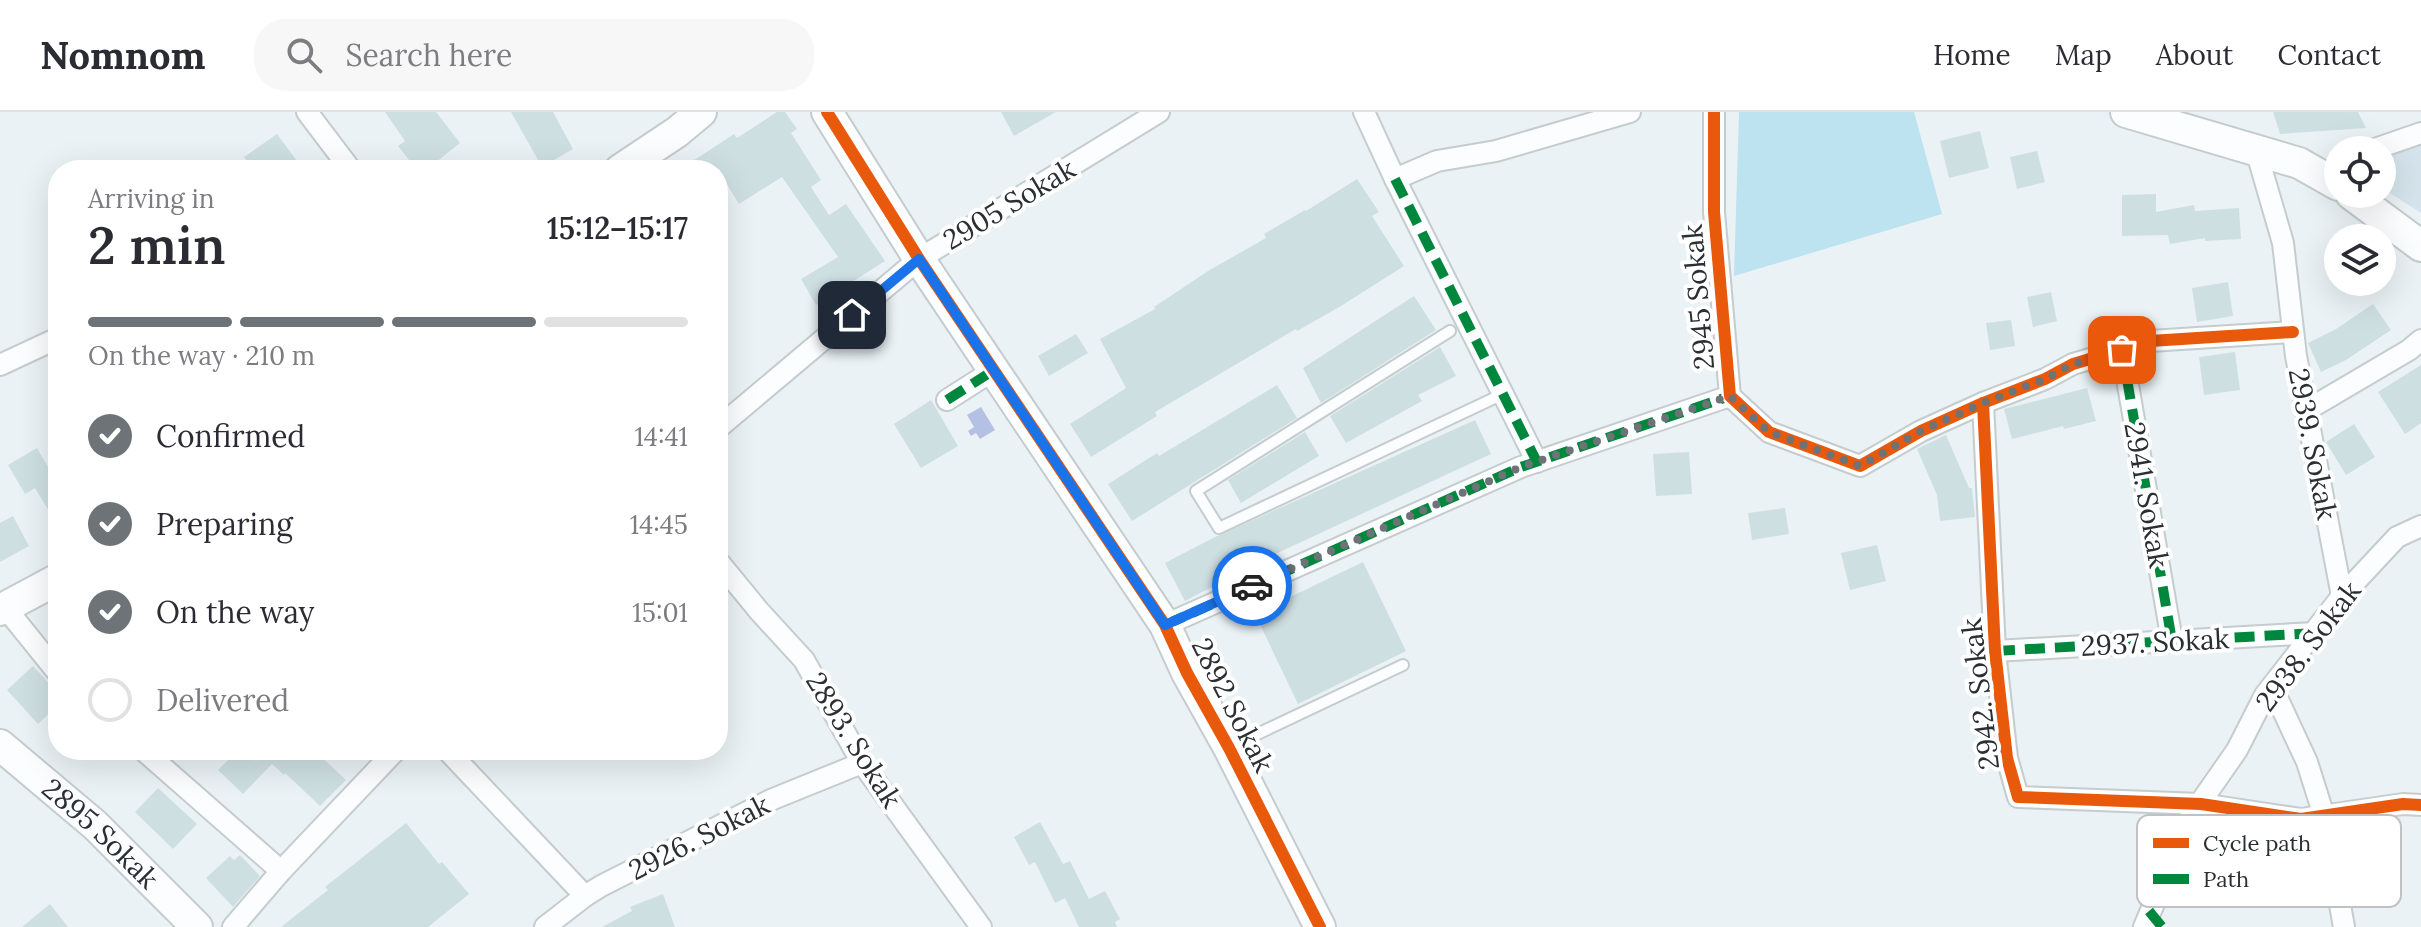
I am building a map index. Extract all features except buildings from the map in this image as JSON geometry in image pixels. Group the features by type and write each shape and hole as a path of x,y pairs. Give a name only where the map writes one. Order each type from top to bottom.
{"street":[{"path":"307,112 343,160"},
{"path":"635,160 701,112"},
{"name":"2892 Sokak","path":"827,112 919,259 1165,625 1320,927"},
{"name":"2905 Sokak","path":"728,420 919,259 1159,112"},
{"path":"1364,112 1537,462"},
{"path":"1395,179 1437,161 1496,151 1630,112"},
{"name":"2945 Sokak","path":"1714,112 1714,212 1730,396 1769,432 1860,466 1921,431 2045,379 2073,364 2150,341 2293,332"},
{"path":"2126,112 2324,173"},
{"path":"2396,142 2421,133"},
{"name":"2939. Sokak","path":"2256,150 2283,243 2293,332 2342,596"},
{"path":"2370,208 2421,246"},
{"path":"2307,410 2421,340"},
{"path":"0,365 48,343"},
{"name":"2941. Sokak","path":"2122,350 2172,641"},
{"path":"947,400 994,370"},
{"path":"1165,625 1537,462 1730,396"},
{"name":"2942. Sokak","path":"1983,403 1995,651 2007,758 2018,797 2201,804"},
{"name":"2938. Sokak","path":"2192,815 2237,750 2265,695 2342,596 2397,537 2421,526"},
{"name":"2893. Sokak","path":"728,573 804,660 862,763 981,927"},
{"path":"48,584 2,608 48,661"},
{"name":"2937. Sokak","path":"1995,651 2315,633"},
{"path":"2272,687 2307,762 2324,815"},
{"name":"2895 Sokak","path":"0,745 95,825 197,927"},
{"path":"154,760 281,871"},
{"path":"233,927 281,871 386,760"},
{"path":"456,760 585,896"},
{"name":"2926. Sokak","path":"545,927 585,896 773,799 862,763"},
{"path":"2201,804 2274,815"},
{"path":"2331,815 2403,804 2421,805"},
{"path":"2340,907 2344,927"}],"lane":[{"path":"1450,331 1196,491 1219,528 1503,394"},
{"path":"1229,748 1403,665"}],"shaded area":[{"path":"1739,112 1914,112 1942,214 1734,276"},
{"path":"2421,141 2421,213 2396,197 2396,154"},
{"path":"981,407 995,430 980,439 976,433 971,436 968,431 974,427 967,415"}],"marked path":[{"path":"1395,179 1537,462"},
{"path":"2122,350 2172,641"},
{"path":"947,400 994,370"},
{"path":"1165,625 1521,467 1730,396"},
{"path":"1995,651 2315,633"},
{"path":"2149,911 2162,927"}],"cycle path":[{"path":"827,112 919,259 1165,625 1320,927"},
{"path":"1714,112 1714,212 1730,396 1769,432 1860,466 1921,431 2045,379 2073,364 2150,341 2293,332"},
{"path":"1983,403 1995,651 2007,758 2018,797 2201,804 2274,815"},
{"path":"2328,815 2403,804 2421,805"}],"way so far":[{"path":"1252,586 1521,467 1730,396 1769,432 1860,466 1921,431 1983,403 2045,379 2073,364 2122,350"}],"route":[{"path":"852,315 919,259 1165,625 1252,586"}]}
